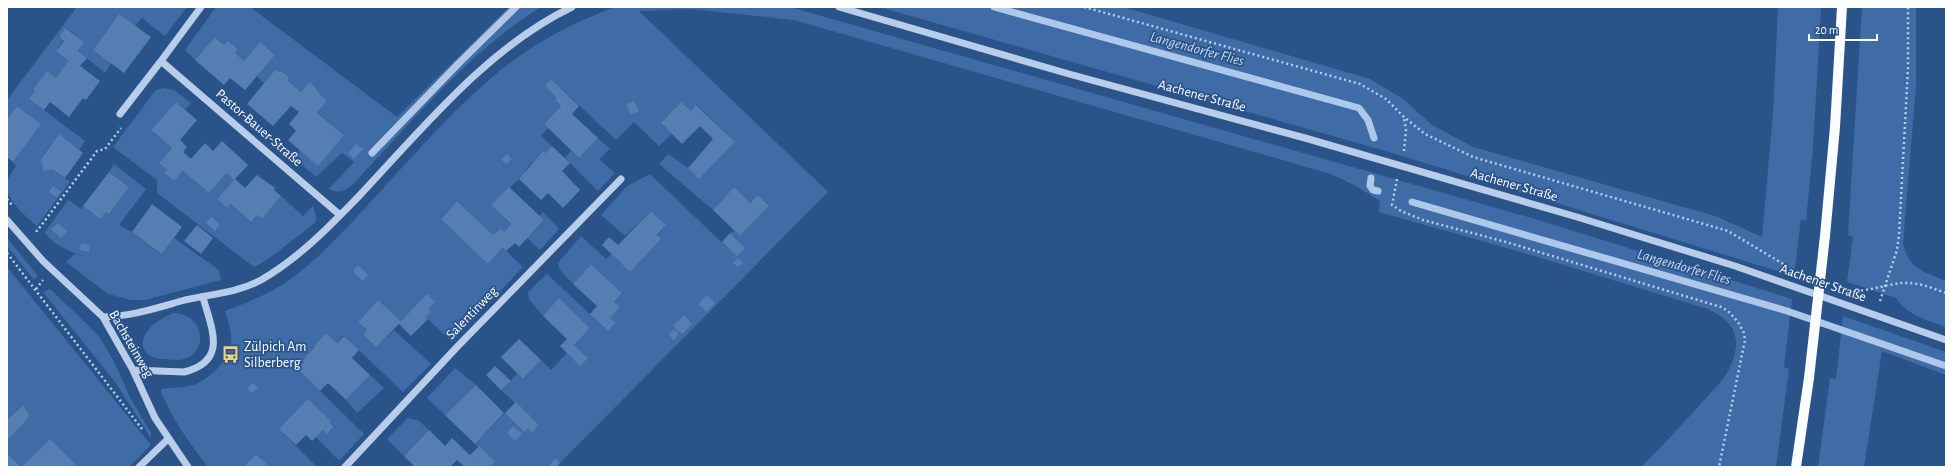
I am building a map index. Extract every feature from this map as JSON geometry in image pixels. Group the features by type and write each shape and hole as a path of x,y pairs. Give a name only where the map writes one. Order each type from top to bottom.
{"main road":[{"path":"1796,467 1809,378 1825,236 1835,127 1842,7"}],"street":[{"path":"120,114 201,7"},
{"path":"103,317 132,315 203,297 235,291 259,281 312,243 480,70 520,38 572,7"},
{"name":"Aachener Straße","path":"840,7 1069,74 1400,165 1577,217 1735,266 1946,340"},
{"name":"Pastor-Bauer-Straße","path":"161,61 340,215"},
{"name":"Salentinweg","path":"345,467 456,348 621,179"},
{"name":"Bachsteinweg","path":"7,220 43,261 103,317 133,370 155,418 188,467"},
{"path":"133,370 184,372 191,370 207,360 214,345 213,333 203,297"},
{"path":"139,467 168,439"}],"path":[{"path":"1084,7 1360,84 1386,99 1404,117 1425,134 1473,157 1728,231 1791,269"},
{"path":"1875,315 1897,250 1899,235 1908,68 1908,7"},
{"path":"1404,117 1406,140 1392,205 1400,211 1423,220 1513,244 1664,289 1728,311 1742,328 1745,340 1719,467"},
{"path":"37,231 98,151 105,149 122,126"},
{"path":"7,253 146,434"},
{"path":"1851,290 1871,290 1903,282 1920,284 1946,293"}],"shaded area":[{"path":"77,7 187,7 165,36 142,18 135,26 119,14 93,50 111,63 105,73 78,51 84,42 66,28 59,37 63,40 56,51 68,61 56,78 47,71 33,89 35,91 29,99 85,141 79,150 59,134 40,159 44,171 53,170 70,182 37,226 12,201 7,189 7,183 9,176 16,166 13,162 41,124 17,106 7,119 7,100"},
{"path":"216,7 250,7 397,117 509,7 541,7 490,44 465,66 354,183 343,191 333,191 329,189 354,162 342,153 316,177 293,157 300,150 344,135 317,113 327,101 317,91 318,89 310,83 301,92 288,81 288,76 275,70 264,83 257,76 275,55 260,42 244,61 235,53 238,49 228,41 224,45 216,37 195,60 185,50"},
{"path":"615,7 790,7 1535,219 1792,299 1784,367 1789,369 1776,467 1641,467 1717,386 1725,376 1733,361 1736,342 1735,334 1726,321 1718,314 1708,309 1531,255 1379,212 1380,201 1358,187 1331,174 794,20 691,9 639,11 828,192 556,467 491,467 495,462 475,444 505,413 524,432 528,429 532,433 539,425 501,390 517,374 523,379 541,360 551,370 567,353 587,358 574,345 590,328 559,299 543,316 529,299 528,292 547,274 608,331 616,323 609,319 620,307 614,302 622,293 591,264 573,284 560,270 558,263 581,236 606,259 611,254 630,272 666,225 651,211 625,236 601,215 626,187 650,174 737,257 745,248 730,233 734,231 740,236 769,206 758,195 750,203 734,187 713,210 659,164 668,154 699,178 735,142 697,105 691,111 681,102 661,123 672,134 659,146 634,122 616,140 551,79 545,86 557,98 555,100 561,106 544,124 548,128 541,136 552,146 545,153 543,151 525,170 526,172 492,205 511,225 504,232 499,228 493,235 457,201 441,218 488,263 504,246 506,251 523,267 452,342 415,307 401,321 378,300 358,322 367,330 363,335 376,347 394,330 431,364 403,392 343,335 337,343 326,333 302,361 304,362 298,369 364,434 340,460 334,456 316,437 323,430 328,434 334,427 330,423 331,421 279,429 317,467 270,467 256,454 243,467 208,467 182,431 161,392 162,389 187,387 204,380 222,363 231,342 230,330 225,311 260,297 276,288 292,278 312,262 330,245 441,126 473,94 504,67 534,46 550,37 581,21"},
{"path":"879,7 1123,7 1370,79 1403,99 1432,125 1473,147 1715,216 1762,237 1773,114 1778,7 1821,7 1813,148 1806,221 1801,219 1794,276 1389,152"},
{"path":"1862,7 1916,7 1916,86 1903,243 1905,251 1913,264 1924,272 1946,281 1946,327 1918,317 1906,309 1896,298 1847,282 1853,237 1848,235"},
{"path":"164,88 174,90 191,103 185,109 176,102 151,130 172,148 159,163 167,170 165,173 174,181 183,171 209,193 227,173 234,180 217,199 227,208 231,204 251,222 257,215 262,219 281,196 303,216 313,206 316,222 267,260 254,267 157,193 157,180 113,147 156,90"},
{"path":"598,138 610,149 599,159 615,173 598,191 565,158 571,150 579,158"},
{"path":"114,164 146,189 119,225 132,232 162,254 174,238 219,270 221,280 145,300 131,300 108,294 66,262 75,254 81,256 51,240 45,232 68,200 81,209 83,206 100,219 106,212 109,214 129,187 109,172"},
{"path":"543,212 559,229 540,250 527,238 544,221 539,216"},
{"path":"7,238 38,276 34,280 7,246"},
{"path":"7,267 151,445 129,467 78,467 50,439 20,466 7,453 7,441 30,416 22,405 7,420"},
{"path":"50,289 100,338 113,360 131,399 151,433 151,438 115,382 43,292"},
{"path":"173,313 183,314 191,319 196,325 200,333 198,348 192,355 181,360 162,359 150,356 146,352 143,344 146,333 155,323"},
{"path":"1843,316 1946,352 1946,375 1882,351 1864,467 1818,467 1830,378 1836,379"},
{"path":"455,368 476,385 445,415 427,398"},
{"path":"370,375 384,388 357,413 346,400"},
{"path":"408,418 419,421 429,430 404,456 387,439"}],"building":[{"path":"119,14 151,37 124,73 93,50"},
{"path":"65,28 84,42 78,51 87,58 80,66 100,81 86,100 83,98 69,117 50,102 44,110 29,99 35,91 33,89 47,71 56,78 68,61 56,51 64,41 59,37"},
{"path":"215,37 224,45 228,41 238,49 235,53 244,61 260,42 275,55 245,90 230,78 224,85 195,60"},
{"path":"275,70 288,76 288,81 301,92 310,82 327,101 317,113 344,135 318,166 288,140 296,131 289,124 299,112 291,106 273,126 247,104"},
{"path":"551,79 579,106 572,114 598,138 579,158 544,124 561,106 555,100 557,98 545,86"},
{"path":"634,101 639,111 631,115 626,105"},
{"path":"176,102 197,120 180,140 187,147 183,152 191,159 205,143 213,151 222,141 248,165 235,179 245,188 257,175 275,188 274,190 281,196 262,219 257,215 251,222 231,204 227,208 217,199 234,180 227,173 209,193 183,171 174,181 164,173 167,170 159,163 172,148 151,130"},
{"path":"681,102 691,111 696,105 735,142 699,179 688,168 713,139 700,126 682,144 661,123"},
{"path":"17,106 41,124 13,162 7,157 7,119"},
{"path":"59,134 83,153 65,178 53,170 43,171 42,162 40,160"},
{"path":"356,144 363,149 354,159 348,153"},
{"path":"552,146 570,163 562,171 580,190 563,208 548,193 541,200 519,179 543,151 545,153"},
{"path":"507,154 512,159 506,164 501,159"},
{"path":"109,172 129,187 109,214 106,212 100,219 83,206"},
{"path":"53,186 61,192 56,197 49,192"},
{"path":"509,187 544,220 519,247 515,243 506,251 503,247 488,264 441,219 457,201 493,235 500,228 504,232 511,224 491,205"},
{"path":"734,187 750,203 758,195 769,206 740,236 713,210"},
{"path":"152,204 182,227 162,254 132,232"},
{"path":"651,211 666,225 657,235 661,239 630,272 602,245 609,237 618,245"},
{"path":"211,217 220,224 215,231 206,223"},
{"path":"58,223 67,231 61,238 51,229"},
{"path":"197,225 213,238 201,254 184,241"},
{"path":"730,233 745,248 737,257 722,242"},
{"path":"81,243 90,245 89,252 80,250"},
{"path":"738,258 743,263 738,267 733,263"},
{"path":"591,264 622,293 614,302 620,307 610,318 616,323 608,331 590,314 597,306 573,284"},
{"path":"358,265 368,275 363,281 353,271"},
{"path":"427,294 435,302 428,309 431,312 426,317 428,319 411,336 399,324 376,347 363,335 367,330 358,322 378,300 401,321"},
{"path":"707,295 715,303 707,312 698,304"},
{"path":"559,298 590,328 574,345 588,358 580,366 560,346 567,339 543,316"},
{"path":"684,315 692,324 682,334 673,326"},
{"path":"674,329 679,334 674,340 669,335"},
{"path":"326,333 337,343 344,336 359,350 352,358 370,375 346,400 328,383 320,391 298,369 304,362 302,361"},
{"path":"519,339 541,360 523,379 501,357"},
{"path":"495,366 511,381 501,390 486,375"},
{"path":"252,383 258,387 253,393 247,389"},
{"path":"476,385 504,413 475,444 445,415"},
{"path":"308,399 331,421 330,423 334,427 327,434 323,430 312,441 306,435 296,445 279,429"},
{"path":"516,402 539,425 532,433 528,429 524,432 505,413"},
{"path":"23,405 30,416 7,441 7,420"},
{"path":"513,426 522,434 515,441 507,433"},
{"path":"429,430 445,446 452,438 474,459 470,455 479,446 495,462 490,467 465,467 457,460 450,467 415,467 404,456"},
{"path":"50,439 78,467 7,467 7,453 20,466"},
{"path":"256,454 270,467 243,467"},
{"path":"555,458 560,463 556,467 548,467"}],"waterway":[{"path":"372,153 459,63 516,7"},
{"name":"Langendorfer Flies","path":"994,7 1359,108 1368,120 1374,138"},
{"name":"Langendorfer Flies","path":"1371,178 1370,186 1373,190 1378,191"},
{"name":"Langendorfer Flies","path":"1412,202 1787,311 1946,366"}],"place":[{"name":"Zülpich Am Silberberg","path":"231,355"}]}
